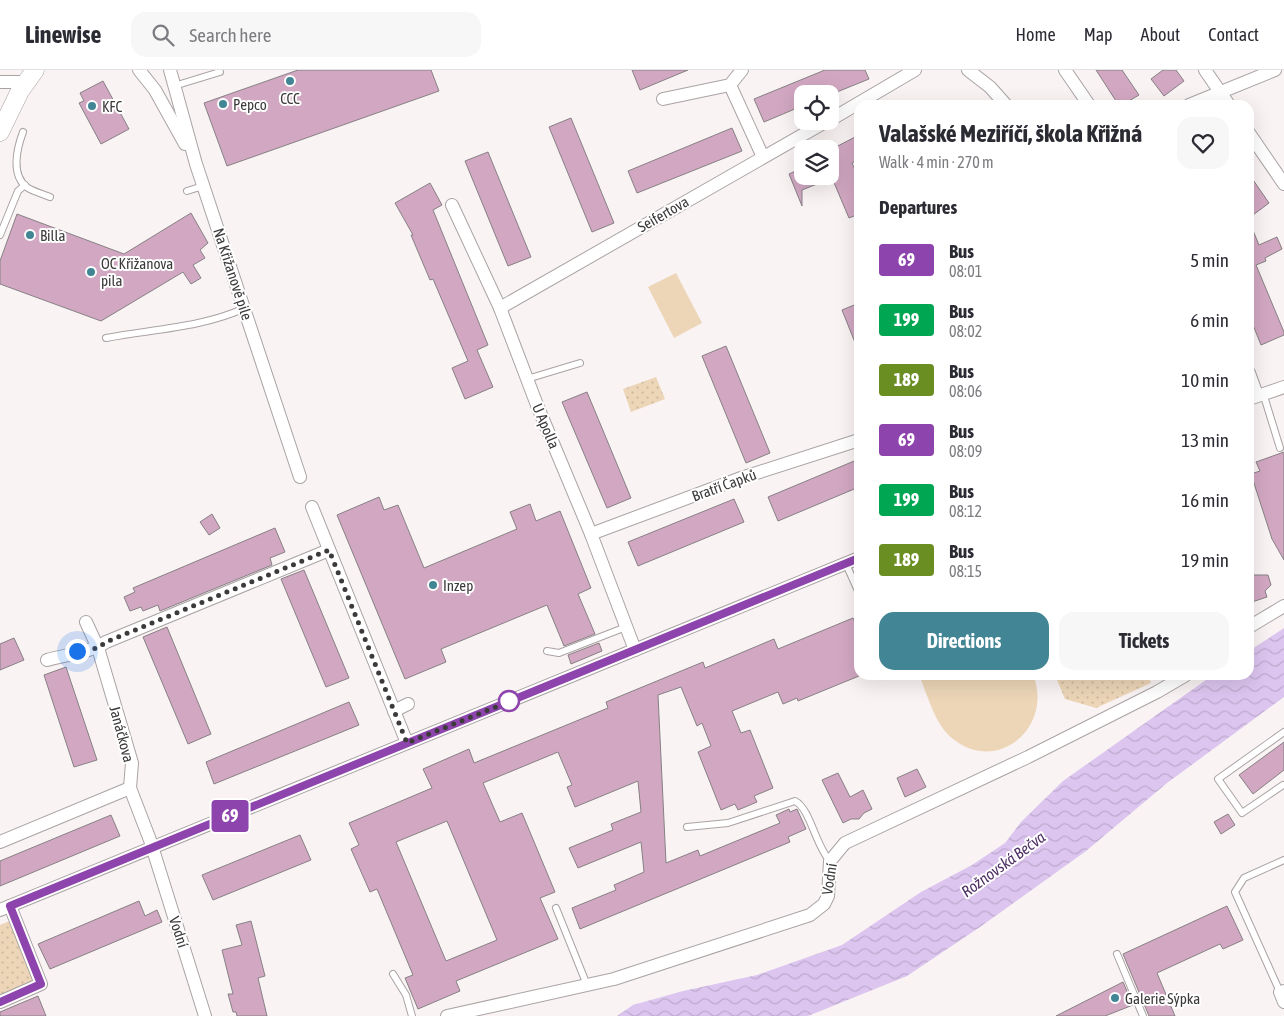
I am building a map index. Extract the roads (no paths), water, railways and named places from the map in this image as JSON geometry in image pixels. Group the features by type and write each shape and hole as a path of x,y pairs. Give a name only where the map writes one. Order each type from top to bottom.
{"main road":[{"path":"0,132 30,76"}],"street":[{"path":"139,70 155,90 196,164"},
{"name":"Na Křižanově pile","path":"170,70 196,164 205,186 300,477"},
{"path":"663,99 730,85 742,70"},
{"name":"Seifertova","path":"864,100 915,70"},
{"path":"968,70 982,76 1002,100"},
{"path":"1065,70 1086,100"},
{"path":"1205,70 1226,100"},
{"path":"1200,100 1275,70"},
{"path":"0,82 30,76"},
{"path":"730,85 763,157"},
{"name":"Seifertova","path":"839,115 854,106"},
{"name":"Seifertova","path":"500,308 812,130"},
{"path":"1254,140 1284,184"},
{"name":"U Apolla","path":"452,205 500,308 591,534 635,650"},
{"path":"1256,396 1284,387"},
{"name":"Bratří Čapků","path":"591,534 738,479 854,442"},
{"path":"312,507 407,743"},
{"path":"47,660 77,651 98,648 106,642 329,550"},
{"path":"0,1002 41,984 5,908 854,560"},
{"path":"1254,624 1284,606"},
{"name":"Janáčkova","path":"86,622 98,648 132,763 130,788 152,848"},
{"name":"Vodní","path":"447,1016 587,985 658,966 810,916 824,904 828,896 830,861 840,848 854,838 1028,757 1177,680"},
{"path":"394,711 408,704"},
{"path":"0,842 130,788"},
{"name":"Vodní","path":"152,848 205,1016"}],"lane":[{"path":"174,86 220,72"},
{"path":"23,132 16,158 20,175 24,184 50,197"},
{"path":"0,236 18,191 24,184"},
{"path":"187,191 205,186"},
{"path":"106,338 201,324 222,319 245,308"},
{"path":"527,379 580,363"},
{"path":"1256,396 1280,448"},
{"path":"846,564 854,582"},
{"path":"547,650 559,653 626,627"},
{"path":"1283,785 1242,813 1218,779 1284,732"},
{"path":"687,826 728,823 795,801 802,807 819,846 830,861"},
{"path":"1283,995 1235,892 1244,878 1284,860"},
{"path":"556,908 587,985"},
{"path":"1118,954 1143,1016"},
{"path":"393,974 406,996 412,1016"}],"water":[{"name":"Rožnovská Bečva","path":"1284,628 1284,697 1167,783 1086,851 980,927 907,976 808,1016 617,1016 633,1005 683,991 757,975 842,945 921,892 972,865 1005,843 1021,822 1063,781 1206,680 1254,680 1254,648"}],"place":[{"name":"CCC","path":"290,81"},
{"name":"Pepco","path":"223,104"},
{"name":"KFC","path":"92,106"},
{"name":"Billa","path":"30,235"},
{"name":"OC Křižanova pila","path":"91,272"},
{"name":"Inzep","path":"433,585"},
{"name":"Galerie Sýpka","path":"1115,998"}]}
